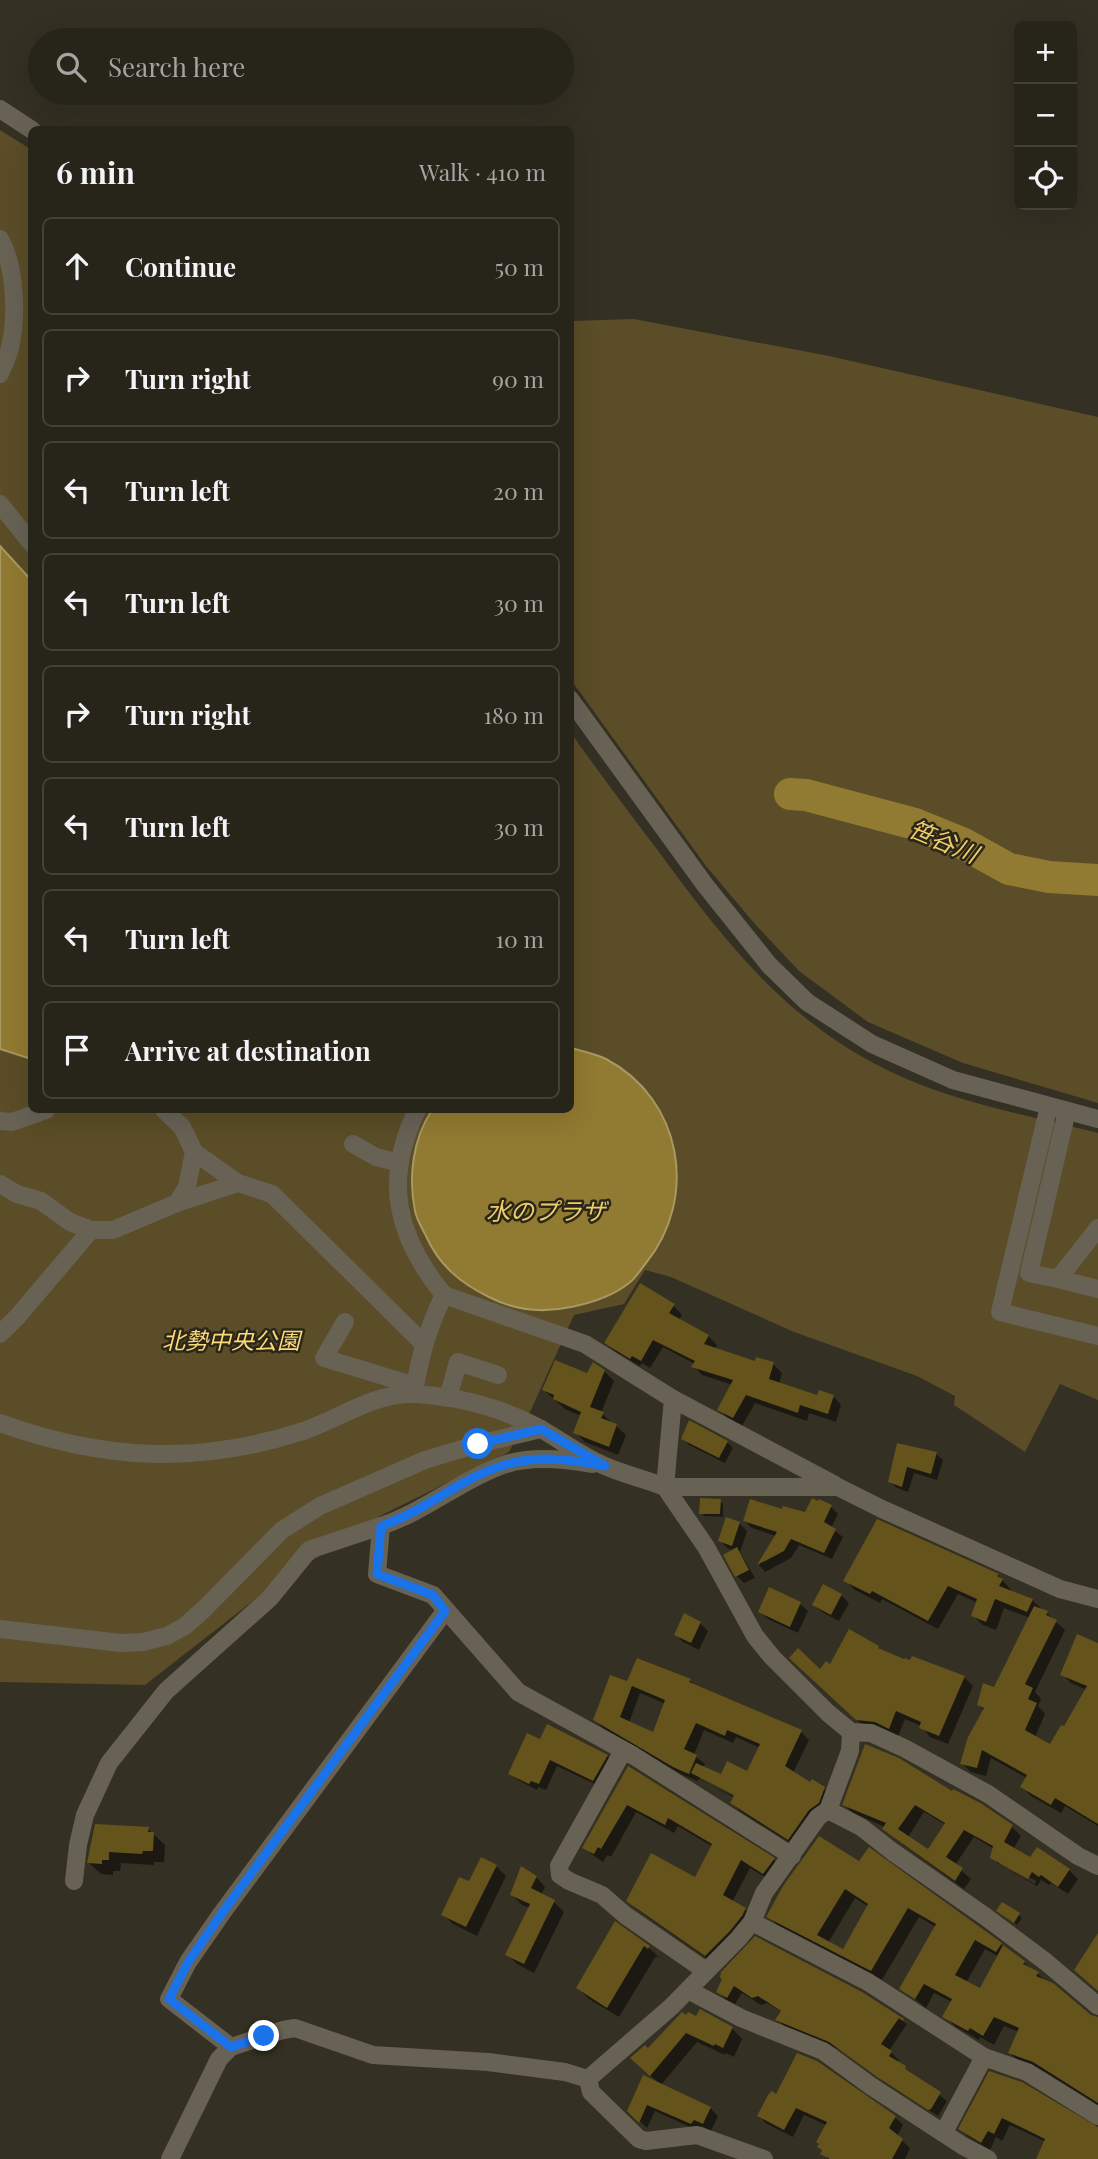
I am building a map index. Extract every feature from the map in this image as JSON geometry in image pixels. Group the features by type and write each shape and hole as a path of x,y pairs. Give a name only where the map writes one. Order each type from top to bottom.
{"street":[{"path":"0,109 28,127"},
{"path":"0,239 6,249 15,304 10,349 0,374"},
{"path":"0,504 28,539"},
{"path":"574,705 705,885 769,965 807,1002 872,1044 953,1080 1098,1119"},
{"path":"1049,1106 1000,1312 1098,1336"},
{"path":"1067,1111 1029,1273 1098,1289"},
{"path":"0,1121 12,1122 38,1113"},
{"path":"167,1113 182,1128 194,1153 237,1183 272,1194 424,1343"},
{"path":"416,1113 400,1163 398,1201 403,1226 424,1267 444,1295 584,1344 673,1399 838,1487 1060,1589 1098,1599"},
{"path":"353,1144 376,1157 400,1163"},
{"path":"177,1203 187,1187 194,1153"},
{"path":"0,1184 17,1194 41,1201 70,1222 91,1230 113,1230 177,1203 237,1183"},
{"path":"0,1334 91,1230"},
{"path":"1058,1279 1096,1235"},
{"path":"414,1394 419,1359 444,1295"},
{"path":"345,1322 324,1358 406,1383 414,1394"},
{"path":"448,1398 458,1362 498,1375"},
{"path":"0,1423 36,1436 77,1446 120,1454 165,1456 255,1445 302,1431 388,1395 414,1394 470,1400 519,1418 605,1466"},
{"path":"673,1399 665,1487 706,1547 755,1636 772,1657 828,1713 852,1732 871,1733 904,1748 988,1794 1098,1866"},
{"path":"0,1629 121,1643 143,1642 167,1636 185,1626 282,1530 308,1513 425,1460 541,1429"},
{"path":"74,1881 85,1815 110,1763 166,1691 270,1598 309,1550 404,1518 460,1486 508,1464 561,1458 605,1466 640,1476 665,1487 838,1487"},
{"path":"381,1526 377,1574 433,1595 517,1692 623,1751 792,1856"},
{"path":"231,2047 169,1999 230,1902 445,1611"},
{"path":"588,2079 688,1990 752,1922 764,1893 818,1817 828,1810 850,1751 852,1732"},
{"path":"623,1751 559,1866 560,1875 603,1895 625,1915 706,1971"},
{"path":"828,1810 861,1827 986,1917 1098,2006"},
{"path":"752,1922 868,1982 984,2057 1027,2072 1098,2116"},
{"path":"688,1990 741,2018 823,2051 871,2087 944,2132 960,2152 988,2159"},
{"path":"170,2159 219,2059 231,2047 284,2030 295,2028 373,2055 488,2062 565,2072 588,2079"},
{"path":"944,2132 984,2057"},
{"path":"588,2079 591,2092 639,2139 646,2141 697,2135 764,2159"}],"green space":[{"name":"北勢中央公園","path":"0,130 28,148 28,1113 574,1113 574,737 686,888 735,949 760,977 817,1027 885,1069 936,1090 990,1107 1098,1133 1098,1400 1060,1384 1025,1452 954,1405 955,1396 917,1376 794,1332 671,1277 645,1270 624,1304 574,1315 509,1452 380,1516 263,1593 145,1685 0,1682"},
{"path":"634,319 829,356 1098,417 1098,1103 963,1063 868,1022 799,971 706,866 574,684 574,321"}],"water":[{"path":"0,546 28,577 28,1058 0,1049"},
{"name":"水のプラザ","path":"574,1049 606,1059 632,1077 652,1098 666,1124 674,1151 677,1180 673,1209 663,1237 632,1281 616,1292 586,1303 539,1310 519,1307 478,1292 452,1272 437,1256 415,1211 412,1171 416,1145 430,1113 574,1113"}],"building":[{"path":"640,1283 675,1304 669,1313 709,1335 704,1344 755,1361 756,1357 774,1362 769,1379 817,1395 819,1390 834,1395 828,1414 800,1405 798,1413 746,1395 733,1418 717,1410 733,1380 691,1367 695,1361 653,1340 641,1361 632,1356 630,1359 604,1343"},
{"path":"555,1360 587,1373 593,1362 605,1370 590,1407 604,1412 601,1418 617,1424 609,1447 573,1433 581,1412 553,1399 554,1395 542,1390"},
{"path":"689,1420 728,1441 719,1458 681,1439"},
{"path":"897,1443 937,1452 931,1474 907,1467 902,1487 888,1482"},
{"path":"700,1498 721,1499 720,1514 699,1514"},
{"path":"812,1498 832,1505 824,1522 836,1529 824,1553 791,1539 784,1551 757,1565 777,1532 743,1521 750,1499 782,1509 783,1506 805,1512"},
{"path":"726,1517 740,1522 732,1546 718,1541"},
{"path":"877,1519 999,1574 997,1576 1003,1579 999,1586 1033,1599 1027,1612 995,1599 986,1622 971,1616 977,1599 948,1586 928,1621 872,1591 870,1594 843,1581"},
{"path":"737,1547 749,1570 735,1577 723,1555"},
{"path":"823,1584 842,1594 831,1615 812,1605"},
{"path":"769,1587 801,1602 790,1627 758,1612"},
{"path":"1034,1606 1048,1611 1046,1615 1057,1620 1025,1684 1033,1688 1028,1699 1037,1703 1025,1730 1050,1744 1061,1725 1064,1726 1087,1686 1060,1675 1077,1634 1098,1643 1098,1824 1055,1798 1051,1805 1020,1787 1027,1775 982,1750 977,1768 960,1764 968,1737 984,1708 977,1705 983,1683 994,1687"},
{"path":"684,1613 701,1622 691,1643 674,1635"},
{"path":"849,1629 879,1646 878,1648 904,1659 910,1660 912,1656 965,1676 939,1736 919,1728 921,1722 896,1711 889,1729 875,1722 856,1720 789,1658 798,1648 820,1669 826,1661 830,1664"},
{"path":"637,1658 691,1679 689,1682 802,1730 785,1766 810,1782 812,1779 825,1787 819,1803 809,1810 788,1840 730,1803 734,1795 691,1773 696,1763 721,1774 727,1761 747,1771 760,1744 727,1730 725,1736 696,1723 684,1749 697,1755 689,1774 593,1720 610,1675 627,1681","holes":["632,1686 665,1700 653,1732 620,1717"]},
{"path":"547,1724 608,1755 593,1781 550,1760 539,1784 531,1781 529,1784 508,1774 527,1733 540,1739"},
{"path":"865,1744 899,1758 952,1791 953,1789 982,1804 1013,1825 1004,1842 1030,1857 1037,1847 1070,1869 1058,1887 1032,1872 1028,1879 990,1858 993,1846 964,1830 946,1857 963,1868 955,1881 882,1829 886,1823 842,1805","holes":["915,1805 945,1823 928,1849 898,1829"]},
{"path":"628,1766 775,1858 763,1874 741,1860 723,1895 746,1908 730,1931 705,1956 626,1901 651,1853 695,1877 712,1844 668,1818 665,1825 627,1805 601,1849 598,1847 594,1854 582,1848"},
{"path":"95,1824 149,1827 148,1832 154,1832 153,1851 143,1851 142,1854 109,1852 109,1860 102,1860 102,1864 87,1863"},
{"path":"819,1836 859,1861 869,1847 1002,1943 996,1952 975,1940 955,1975 980,1988 1003,1945 1025,1961 1023,1964 1039,1972 1036,1976 1053,1983 1091,2015 1098,2017 1098,2103 1033,2062 1008,2053 1019,2028 994,2017 983,2036 942,2017 952,1999 924,1984 915,1999 899,1989 936,1924 908,1908 871,1971 766,1917 783,1886","holes":["845,1889 868,1904 843,1949 817,1935"]},
{"path":"481,1857 497,1865 466,1927 441,1915 459,1877 469,1881"},
{"path":"521,1866 537,1876 531,1888 555,1900 524,1964 505,1955 530,1904 510,1895"},
{"path":"1002,1902 1020,1913 1014,1923 996,1911"},
{"path":"615,1921 650,1946 648,1949 644,1946 607,2008 576,1988"},
{"path":"1098,1933 1098,1991 1074,1970"},
{"path":"755,1936 862,1992 904,2019 903,2021 899,2018 881,2044 892,2051 889,2056 906,2066 905,2069 941,2092 931,2109 928,2110 877,2077 829,2042 775,2020 781,2011 758,1996 752,1998 734,1986 727,1998 716,1992 722,1979 721,1972"},
{"path":"700,2009 733,2027 723,2048 686,2033 650,2076 630,2058 645,2045 648,2048 682,2012 696,2016"},
{"path":"797,2053 817,2061 896,2116 889,2128 903,2139 892,2159 830,2159 820,2154 822,2150 817,2147 819,2144 816,2142 827,2122 796,2108 784,2130 757,2116 768,2095 772,2091 776,2094"},
{"path":"989,2071 1022,2082 1098,2127 1098,2159 1036,2159 1045,2139 1002,2118 994,2134 988,2131 981,2143 958,2129"},
{"path":"643,2075 711,2107 703,2124 694,2120 691,2124 647,2105 639,2123 627,2111"}],"waterway":[{"name":"笹谷川","path":"790,794 806,795 915,824 962,843 1009,869 1049,877 1098,880"}],"route":[{"path":"264,2036 231,2047 169,1999 188,1962 222,1913 445,1611 433,1595 377,1574 381,1526 404,1518 460,1486 508,1464 561,1458 605,1466 541,1429 478,1444"}]}
